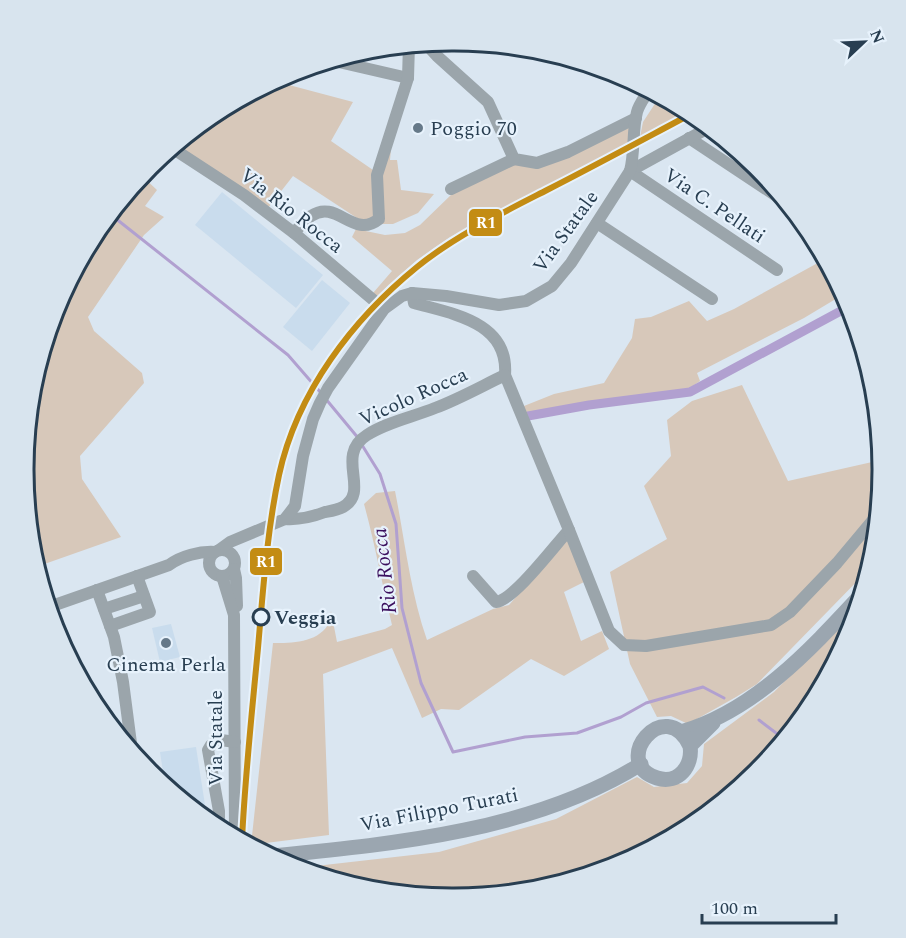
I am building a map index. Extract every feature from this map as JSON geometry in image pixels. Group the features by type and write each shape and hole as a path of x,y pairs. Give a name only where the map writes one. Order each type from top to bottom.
{"main road":[{"path":"681,732 690,746 691,755 685,771 670,779 653,777 646,771 639,758 640,745 649,732 664,727 681,732 720,717 753,697 813,645 847,611"},
{"path":"690,746 720,717"},
{"name":"Via Filippo Turati","path":"289,854 366,846 476,828 549,806 619,778 641,764"}],"street":[{"path":"432,51 488,102 514,159"},
{"path":"294,233 310,216 322,211 333,212 361,226 371,226 379,219 377,175 408,78 409,53"},
{"path":"348,64 408,78"},
{"name":"Via Statale","path":"412,293 499,305 526,301 552,286 571,263 630,171 635,124 638,109 645,98"},
{"path":"451,189 514,159 537,163 635,124"},
{"path":"630,171 701,132"},
{"path":"689,138 761,186"},
{"name":"Via Rio Rocca","path":"179,152 244,195 294,233 384,309"},
{"name":"Via C. Pellati","path":"630,171 777,270"},
{"path":"597,223 712,299"},
{"path":"210,570 209,562 217,551 230,542 285,519 295,506 303,456 313,419 328,388 384,309 402,296 412,293 414,303 468,318 487,330 500,346 506,366 505,375 609,631 624,645 646,646 771,625 790,612 837,563 868,527"},
{"name":"Vicolo Rocca","path":"285,519 298,520 344,507 353,497 356,486 351,462 355,447 366,435 400,420 434,409 505,375"},
{"path":"57,605 169,565 195,563 222,576 229,574 243,544 257,530"},
{"path":"473,576 492,599 501,602 519,586 569,530"},
{"path":"169,565 205,551 227,551 235,565"},
{"name":"Via Statale","path":"234,615 237,611 235,565"},
{"path":"110,626 150,612 136,576"},
{"name":"Via Statale","path":"222,576 234,615 235,826"},
{"path":"97,590 110,626 123,682 131,736"},
{"path":"104,609 144,596"},
{"path":"219,816 208,750 211,745 221,740 235,742"}],"shaded area":[{"path":"288,85 353,102 331,141 373,170 391,149 390,160 397,160 401,190 434,194 418,213 393,224 382,224 360,220 293,176 268,208 183,149 220,121"},
{"path":"655,103 678,117 640,137 643,122"},
{"path":"630,125 629,143 450,237 417,260 377,296 373,293 392,271 352,237 356,229 385,235 405,233 420,225 454,192 514,164 536,168"},
{"path":"148,182 157,190 145,206 164,217 144,235 88,317 94,331 142,373 144,383 80,456 82,479 121,537 46,564 35,496 35,442 38,414 49,361 66,309 105,236"},
{"path":"222,192 323,275 296,308 195,225"},
{"path":"817,263 835,299 804,318 697,373 700,381 687,390 525,413 524,406 554,394 604,383 632,338 635,319 651,317 689,301 707,321 734,309"},
{"path":"322,280 350,303 312,351 283,327"},
{"path":"742,385 788,481 872,462 872,469 868,524 855,583 757,684 688,724 671,716 657,717 630,664 610,572 667,539 644,486 671,456 667,420 692,401"},
{"path":"395,491 412,585 427,640 493,609 509,605 568,538 584,582 564,592 581,641 602,631 609,649 564,676 531,659 459,710 441,709 422,718 392,648 323,674 329,835 266,843 252,835 273,643 310,639 328,625 331,611 337,642 392,625 364,504 376,493"},
{"path":"843,622 828,654 801,702 768,745 749,765 729,784 686,817 613,856 535,879 508,884 453,888 398,884 320,866 439,852 556,819 637,777 654,787 687,783 702,766 704,744 774,692"},
{"name":"Cinema Perla","path":"171,624 180,657 160,662 152,628"},
{"path":"196,747 205,805 163,771 160,752"}],"waterway":[{"name":"Rio Rocca","path":"117,220 288,355 321,393"},
{"path":"528,416 589,405 690,392 841,311"},
{"name":"Rio Rocca","path":"325,398 359,439"},
{"name":"Rio Rocca","path":"362,445 380,474 396,524 402,608 421,683 453,752 525,737 577,733 621,717 646,703 703,687 724,698"},
{"name":"Rio Rocca","path":"759,720 777,734"}],"transit line":[{"name":"R1","path":"243,830 271,518 287,444 314,386 331,359 371,310 393,287 432,256 497,216 682,119"}],"place":[{"name":"Poggio 70","path":"418,128"},
{"name":"Veggia","path":"261,617"},
{"name":"Cinema Perla","path":"166,643"}]}
